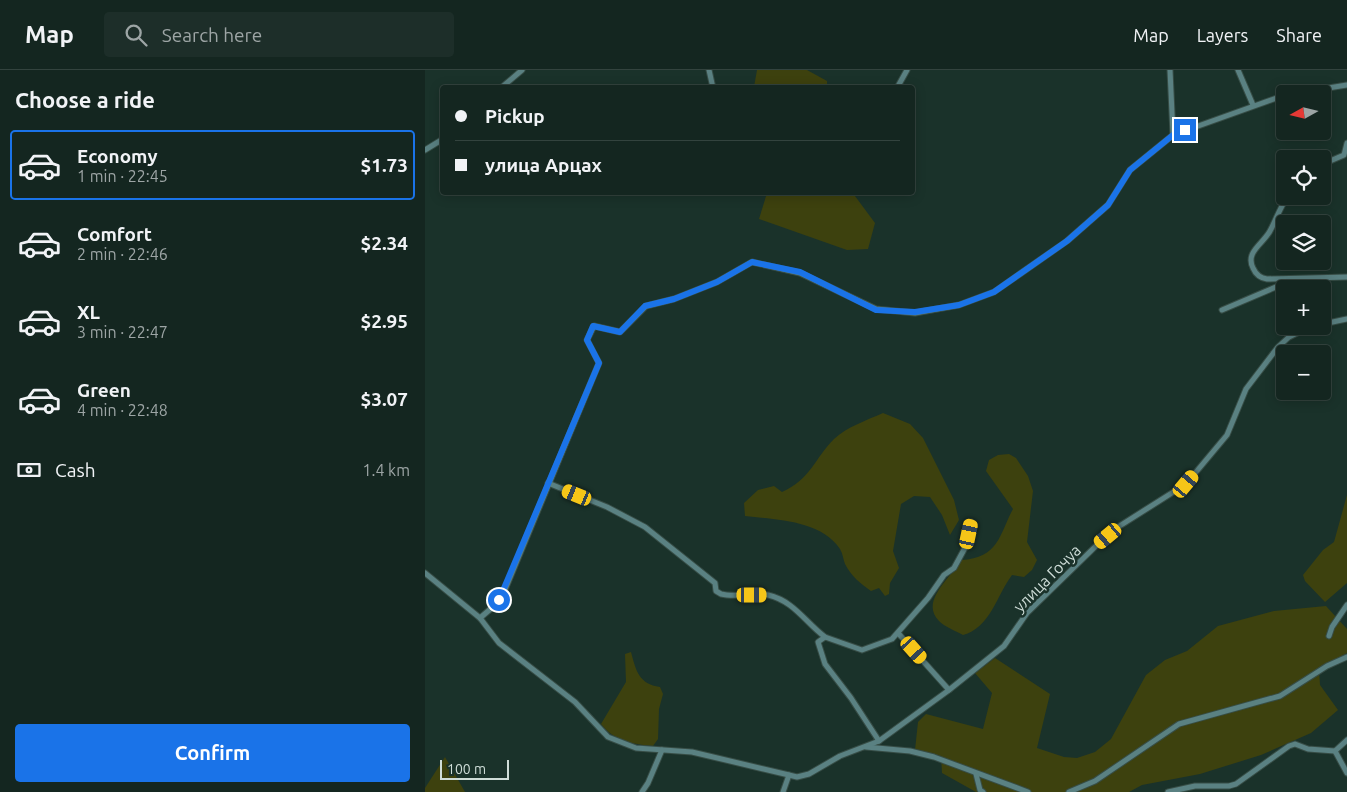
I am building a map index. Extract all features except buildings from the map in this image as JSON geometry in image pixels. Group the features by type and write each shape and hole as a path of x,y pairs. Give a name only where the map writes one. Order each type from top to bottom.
{"street":[{"path":"504,85 522,70"},
{"path":"709,70 712,85"},
{"path":"899,85 907,70"},
{"path":"1170,70 1173,135"},
{"path":"1238,70 1253,105"},
{"path":"1331,88 1347,85"},
{"path":"479,618 494,606 504,592 599,363 587,340 593,326 620,332 645,306 674,299 717,282 752,262 800,272 876,310 915,312 959,305 994,292 1067,241 1108,205 1130,170 1173,135 1276,98"},
{"path":"425,150 440,141"},
{"path":"1331,161 1345,156 1347,143"},
{"path":"1284,205 1269,234 1251,255 1250,262 1260,278 1293,280 1306,277 1324,279 1347,277"},
{"path":"1222,310 1276,287"},
{"path":"1331,322 1347,319"},
{"name":"улица Гочуа","path":"789,776 797,777 809,774 840,756 879,741 949,690 1004,646 1027,613 1098,544 1118,527 1186,484 1227,434 1246,389 1278,347 1293,335"},
{"path":"548,484 607,507 645,527 715,583 716,591 721,594 767,595 787,602 796,608 812,628 825,637 862,650 886,642 898,633 936,588 944,575 954,568 966,546 971,522"},
{"path":"425,573 479,618 499,643 563,692 608,737 636,748 692,752 789,776 783,792"},
{"path":"1329,636 1332,627 1347,605"},
{"path":"898,633 949,690"},
{"path":"825,637 818,642 821,656 879,741"},
{"path":"1069,792 1095,781 1179,724 1280,696 1327,666 1347,657"},
{"path":"1168,792 1195,786 1229,786 1236,784 1289,746 1295,744 1308,749 1335,751 1347,740"},
{"path":"863,747 918,753 1028,792"},
{"path":"642,792 648,784 662,750"},
{"path":"1335,751 1347,774"},
{"path":"976,774 980,790 983,792"}],"green space":[{"path":"757,70 807,70 827,81 827,85 754,85"},
{"path":"766,195 854,195 875,223 868,249 847,250 759,219"},
{"path":"883,413 910,424 923,438 954,500 959,520 950,535 942,515 930,497 914,496 901,504 893,551 899,568 890,583 889,594 885,596 879,588 871,591 850,572 840,549 821,532 797,523 745,516 744,503 758,490 774,486 782,492 792,487 806,475 834,439 857,424"},
{"path":"1009,454 1016,458 1028,476 1033,491 1027,542 1037,560 1032,570 1024,577 1012,575 986,618 972,631 963,635 939,621 934,613 935,597 961,560 983,555 990,550 1000,536 1013,509 986,471 989,460 998,455"},
{"path":"1347,495 1347,583 1325,602 1305,581 1303,575 1323,550 1334,542"},
{"path":"1326,606 1347,629 1347,653 1319,669 1320,685 1338,710 1311,733 1261,755 1200,774 1142,785 1129,792 976,792 942,773 941,756 915,750 918,722 926,714 983,729 992,693 975,673 995,658 1050,694 1037,748 1064,757 1077,758 1095,752 1111,739 1146,675 1165,660 1187,651 1218,626 1274,611"},
{"path":"631,652 639,676 647,683 660,687 663,694 659,709 658,739 653,746 624,741 606,730 601,724 626,682 625,654"},
{"path":"445,757 465,792 425,792 425,788"}],"route":[{"path":"499,600 599,363 592,353 587,340 593,326 620,332 645,306 674,299 717,282 752,262 800,272 876,310 915,312 959,305 994,292 1067,241 1108,205 1130,170 1173,135 1185,130"}]}
